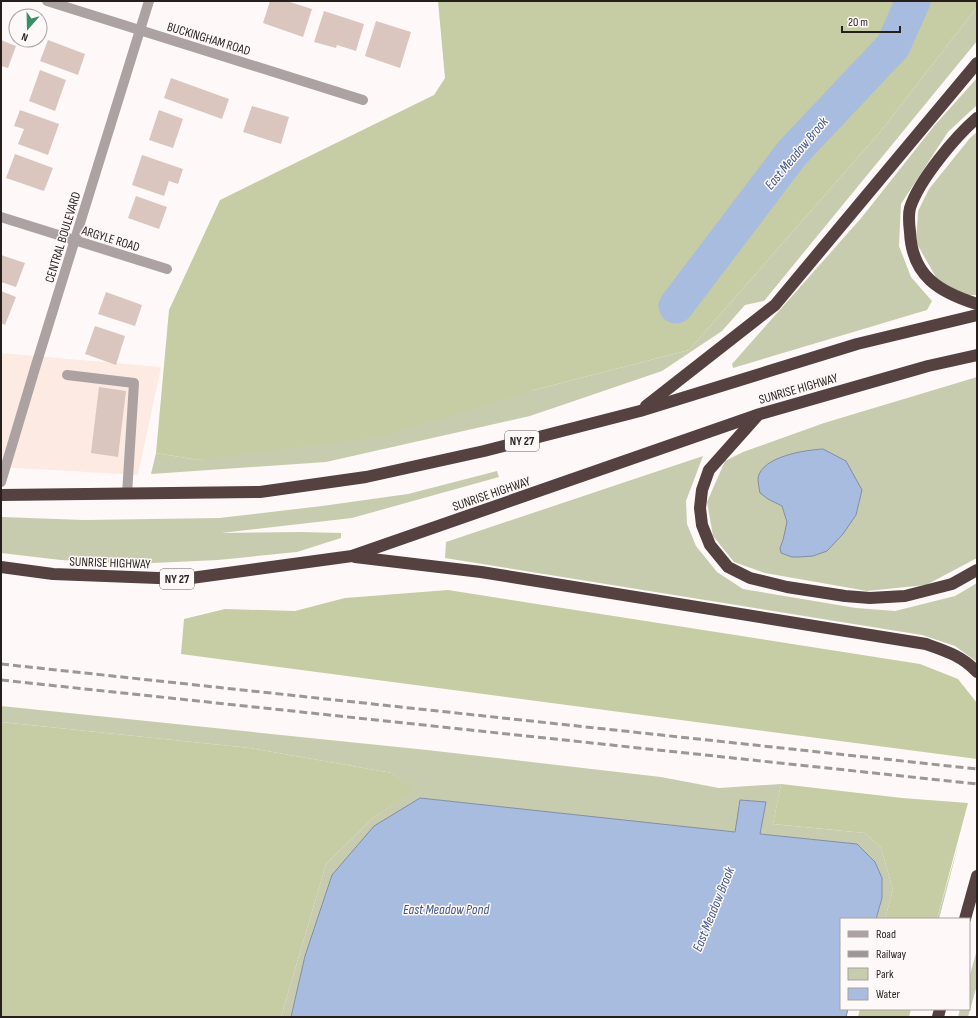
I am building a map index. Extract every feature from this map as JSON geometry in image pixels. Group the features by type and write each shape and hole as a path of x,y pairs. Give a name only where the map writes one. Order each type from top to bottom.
{"highway":[{"path":"640,411 775,304 977,63"},
{"path":"977,118 969,124 935,164 920,185 910,208 909,217 910,246 919,267 933,284 958,298 977,304"},
{"name":"SUNRISE HIGHWAY","path":"1,496 260,492 366,477 484,451 640,411 857,344 977,315"},
{"name":"SUNRISE HIGHWAY","path":"1,567 52,574 184,579 352,556 760,414 928,366 977,355"},
{"path":"760,414 709,470 702,490 700,508 702,525 710,545 728,567 750,578 787,587 845,596 870,598 905,596 952,584 977,570"},
{"path":"352,556 481,572 926,644 953,653 971,665 977,672"},
{"path":"965,918 977,876"}],"street":[{"name":"BUCKINGHAM ROAD","path":"47,1 363,100"},
{"name":"CENTRAL BOULEVARD","path":"1,482 74,240 149,1"},
{"name":"ARGYLE ROAD","path":"1,217 168,269"},
{"path":"67,375 134,383 127,494"}],"shaded area":[{"path":"1,353 161,367 138,475 1,467"}],"green space":[{"path":"438,1 977,1 977,7 880,132 689,350 534,390 379,437 198,460 156,453 169,310 220,200 434,95 445,78"},
{"path":"977,7 977,41 764,301 745,305 722,331 662,371 530,416 326,462 151,474 156,453 198,460 534,390 689,350 880,132"},
{"path":"977,78 977,105 948,132 901,204 899,246 911,277 932,301 927,310 733,368 732,364 862,217 934,126"},
{"path":"977,132 977,295 965,295 938,281 916,242 918,211 929,189 970,138"},
{"path":"977,377 977,558 926,585 867,591 765,573 734,562 713,536 707,502 725,461 743,452 824,423"},
{"path":"703,456 686,501 687,524 696,546 717,572 743,589 856,608 895,611 955,596 977,583 977,662 955,646 922,635 445,558 446,542"},
{"path":"497,471 499,477 352,518 221,533 341,533 341,538 297,552 218,560 132,564 61,560 1,553 2,517 84,520 219,518 408,494"},
{"path":"448,590 920,664 958,679 977,703 977,759 181,654 184,619 225,609 295,611 345,598"},
{"path":"1,706 427,750 661,777 719,788 781,784 773,824 865,833 881,848 893,890 885,918 876,918 882,898 882,878 875,862 857,844 760,834 765,802 740,801 735,832 420,798 332,875 305,956 291,1017 281,1017 326,864 373,818 413,790 392,773 250,748 1,722"},
{"path":"1,722 250,748 392,773 414,790 373,818 326,864 281,1017 1,1017"},
{"path":"781,784 902,798 968,803 937,918 885,918 893,890 881,848 865,833 773,824"},
{"path":"959,842 939,918 937,918"},
{"path":"977,950 977,985 970,1010 970,974"},
{"path":"860,1010 911,1010 909,1017 858,1017"},
{"path":"960,1010 970,1010 968,1017 958,1017"}],"water":[{"path":"823,449 846,461 862,490 856,515 843,534 827,551 813,556 792,557 781,553 780,548 787,522 782,506 760,493 758,478 761,470 767,464 776,459 796,453"},
{"name":"East Meadow Pond","path":"420,798 735,832 740,800 766,802 760,834 857,844 875,862 882,878 882,898 876,918 840,918 840,1010 848,1010 846,1017 291,1017 305,956 332,875 374,826"}],"building":[{"path":"270,1 287,1 312,9 303,37 263,23"},
{"path":"324,11 364,24 356,51 337,45 336,48 314,42"},
{"path":"376,21 411,32 400,68 365,56"},
{"path":"1,40 8,43 8,48 15,48 8,68 1,66"},
{"path":"48,40 85,54 78,75 40,61 45,48 48,48"},
{"path":"40,70 66,80 55,111 29,101"},
{"path":"171,78 229,99 222,119 164,98"},
{"path":"252,106 289,117 281,144 243,132"},
{"path":"20,110 59,124 48,155 18,144 24,129 14,126"},
{"path":"159,110 183,119 173,148 149,140"},
{"path":"15,154 53,168 44,191 6,178"},
{"path":"142,155 183,169 178,184 169,181 164,196 132,185"},
{"path":"136,196 167,207 159,229 128,218"},
{"path":"1,255 25,263 16,287 1,282"},
{"path":"1,291 16,297 5,325 1,323"},
{"path":"106,292 142,305 135,326 98,314"},
{"path":"95,326 125,336 116,365 85,354"},
{"path":"99,387 126,391 118,457 91,453"}],"waterway":[{"name":"East Meadow Brook","path":"676,306 792,153 893,46 913,1"}],"railway":[{"path":"1,664 977,769"},
{"path":"1,680 977,784"}]}
